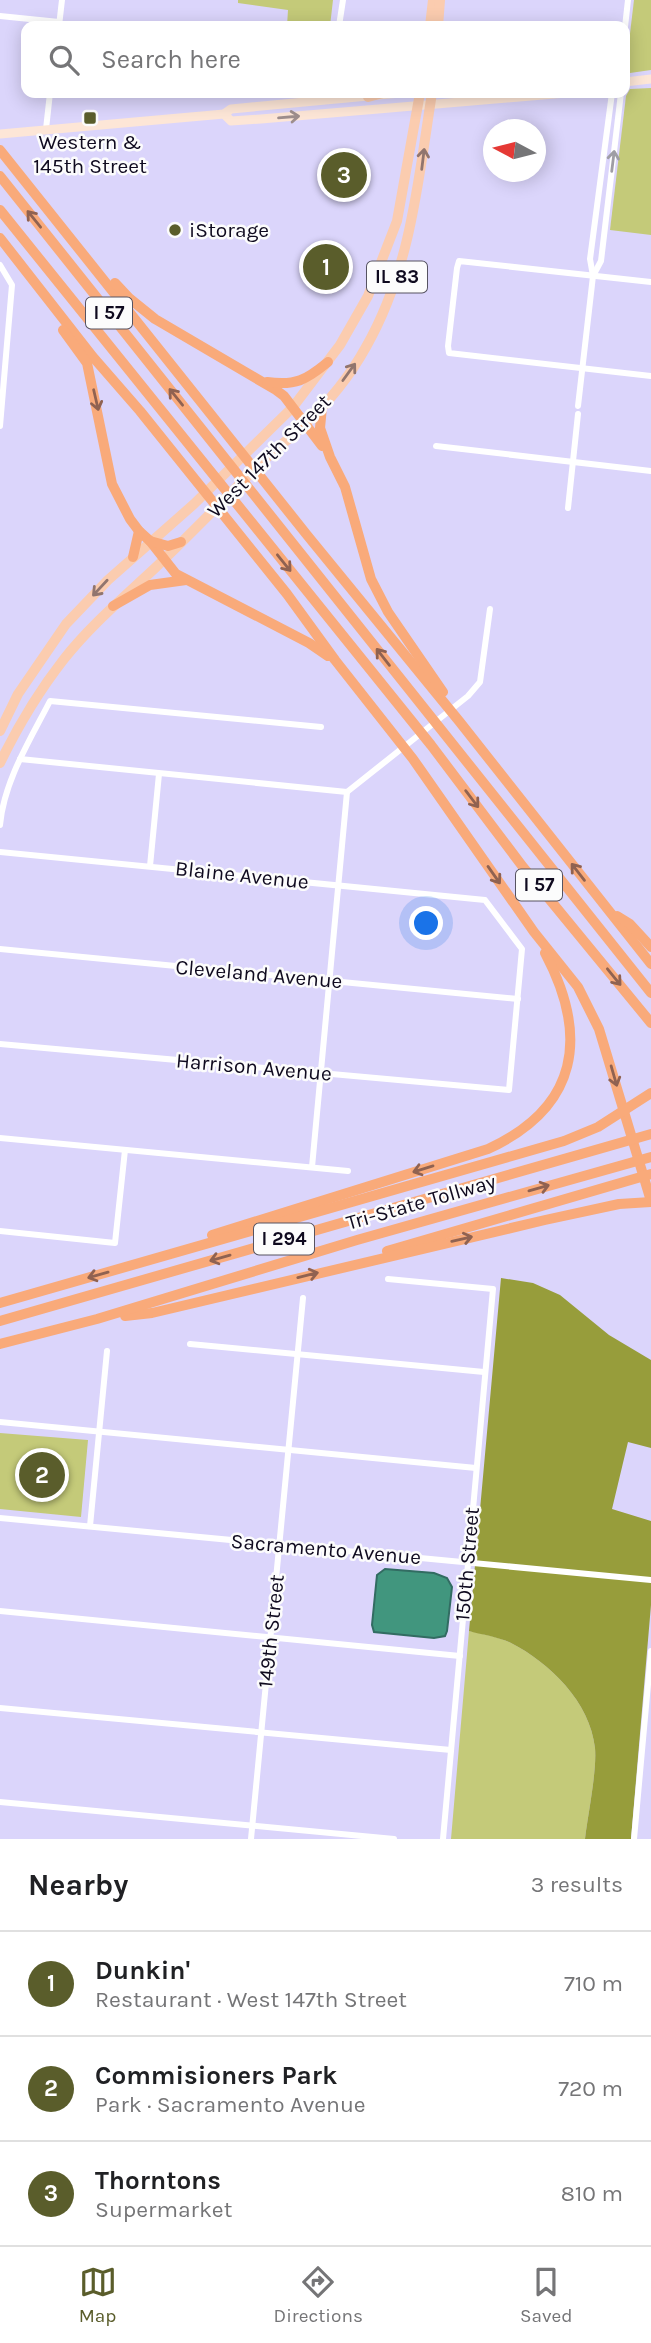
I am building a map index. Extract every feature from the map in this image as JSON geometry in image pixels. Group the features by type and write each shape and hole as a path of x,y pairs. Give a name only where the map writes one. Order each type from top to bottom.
{"highway":[{"path":"0,150 268,486 440,693"},
{"name":"I 57","path":"0,176 651,993"},
{"name":"I 57","path":"0,210 412,722 523,867 651,1023"},
{"path":"0,238 93,357 287,594 413,759 561,973 578,987 599,1029 651,1202 602,1208 348,1265 152,1313 97,1319"},
{"path":"15,258 20,272 87,363 112,484 139,531 176,574 335,660"},
{"path":"96,267 155,318 284,396 330,457"},
{"path":"262,382 300,382 328,362"},
{"path":"321,407 320,428 330,457 345,487 371,579 379,597 449,708 651,964"},
{"path":"133,556 139,531"},
{"path":"150,541 168,546 181,542"},
{"path":"113,606 150,585 186,580"},
{"path":"607,909 630,924 651,947"},
{"path":"135,1264 160,1251 488,1149 518,1134 553,1100 565,1074 570,1048 570,1023 561,973"},
{"path":"0,1303 564,1141 598,1126 651,1093"},
{"name":"Tri-State Tollway","path":"0,1321 651,1135"},
{"name":"Tri-State Tollway","path":"0,1344 97,1319 357,1240 651,1157"},
{"path":"348,1265 422,1239 651,1174"}],"main road":[{"path":"431,21 433,0"},
{"path":"438,21 440,0"},
{"path":"630,81 651,79"},
{"path":"0,134 224,114 231,108 314,98"},
{"name":"West 147th Street","path":"0,731 31,673 66,624 133,556 194,504 293,407 352,327 389,248 402,198 419,98"},
{"name":"West 147th Street","path":"0,763 19,725 65,658 113,606 305,424 365,349 400,269 420,180 431,98"},
{"path":"224,114 231,121 514,98"}],"street":[{"path":"59,21 62,0"},
{"path":"340,21 343,0"},
{"path":"626,21 628,0"},
{"path":"0,16 37,21"},
{"path":"46,129 49,98"},
{"path":"578,406 593,276 590,258 611,98"},
{"path":"593,276 601,261 620,98"},
{"path":"597,200 608,201"},
{"path":"651,282 459,261 449,333 449,353 651,376"},
{"path":"0,265 12,285 0,426"},
{"path":"0,284 12,285"},
{"path":"568,508 578,414"},
{"path":"436,446 651,471"},
{"path":"20,760 347,792 468,696 480,682 489,609"},
{"path":"0,825 5,798 20,760 50,701 321,727"},
{"path":"150,866 159,774"},
{"path":"312,1167 347,792"},
{"name":"Blaine Avenue","path":"0,852 485,900 522,949 518,999"},
{"name":"Cleveland Avenue","path":"0,949 518,999"},
{"name":"Harrison Avenue","path":"0,1044 509,1090 518,999"},
{"path":"0,1138 348,1171"},
{"path":"0,1231 115,1243 125,1150"},
{"name":"150th Street","path":"388,1279 493,1289 443,1839"},
{"name":"149th Street","path":"251,1839 303,1298"},
{"path":"190,1344 484,1372"},
{"path":"90,1526 107,1352"},
{"path":"0,1422 476,1468"},
{"name":"Sacramento Avenue","path":"0,1518 651,1580"},
{"path":"0,1611 460,1656"},
{"path":"634,1839 651,1651"},
{"path":"0,1708 451,1751"},
{"path":"0,1802 394,1839"}],"shaded area":[{"path":"238,0 333,0 331,21 287,21 288,10 238,3"},
{"path":"634,0 651,0 651,70 630,73 630,34"},
{"path":"651,88 651,235 610,230 626,98 630,98 630,89"},
{"path":"501,1278 533,1283 560,1295 609,1335 651,1360 651,1448 628,1442 612,1509 651,1521 651,1605 631,1839 585,1839 594,1780 595,1748 592,1731 577,1700 553,1673 526,1651 511,1643 469,1631"},
{"path":"0,1433 88,1440 81,1517 0,1509"},
{"path":"385,1569 434,1573 447,1578 452,1587 445,1636 434,1638 374,1632 372,1625 377,1575"},
{"path":"469,1631 506,1641 526,1651 553,1673 577,1700 592,1731 595,1748 594,1780 585,1839 451,1839"}],"place":[{"name":"Western & 145th Street","path":"90,118"},
{"name":"Thorntons","path":"344,175"},
{"name":"iStorage","path":"175,230"},
{"name":"Dunkin'","path":"326,267"},
{"name":"Commisioners Park","path":"42,1475"}]}
